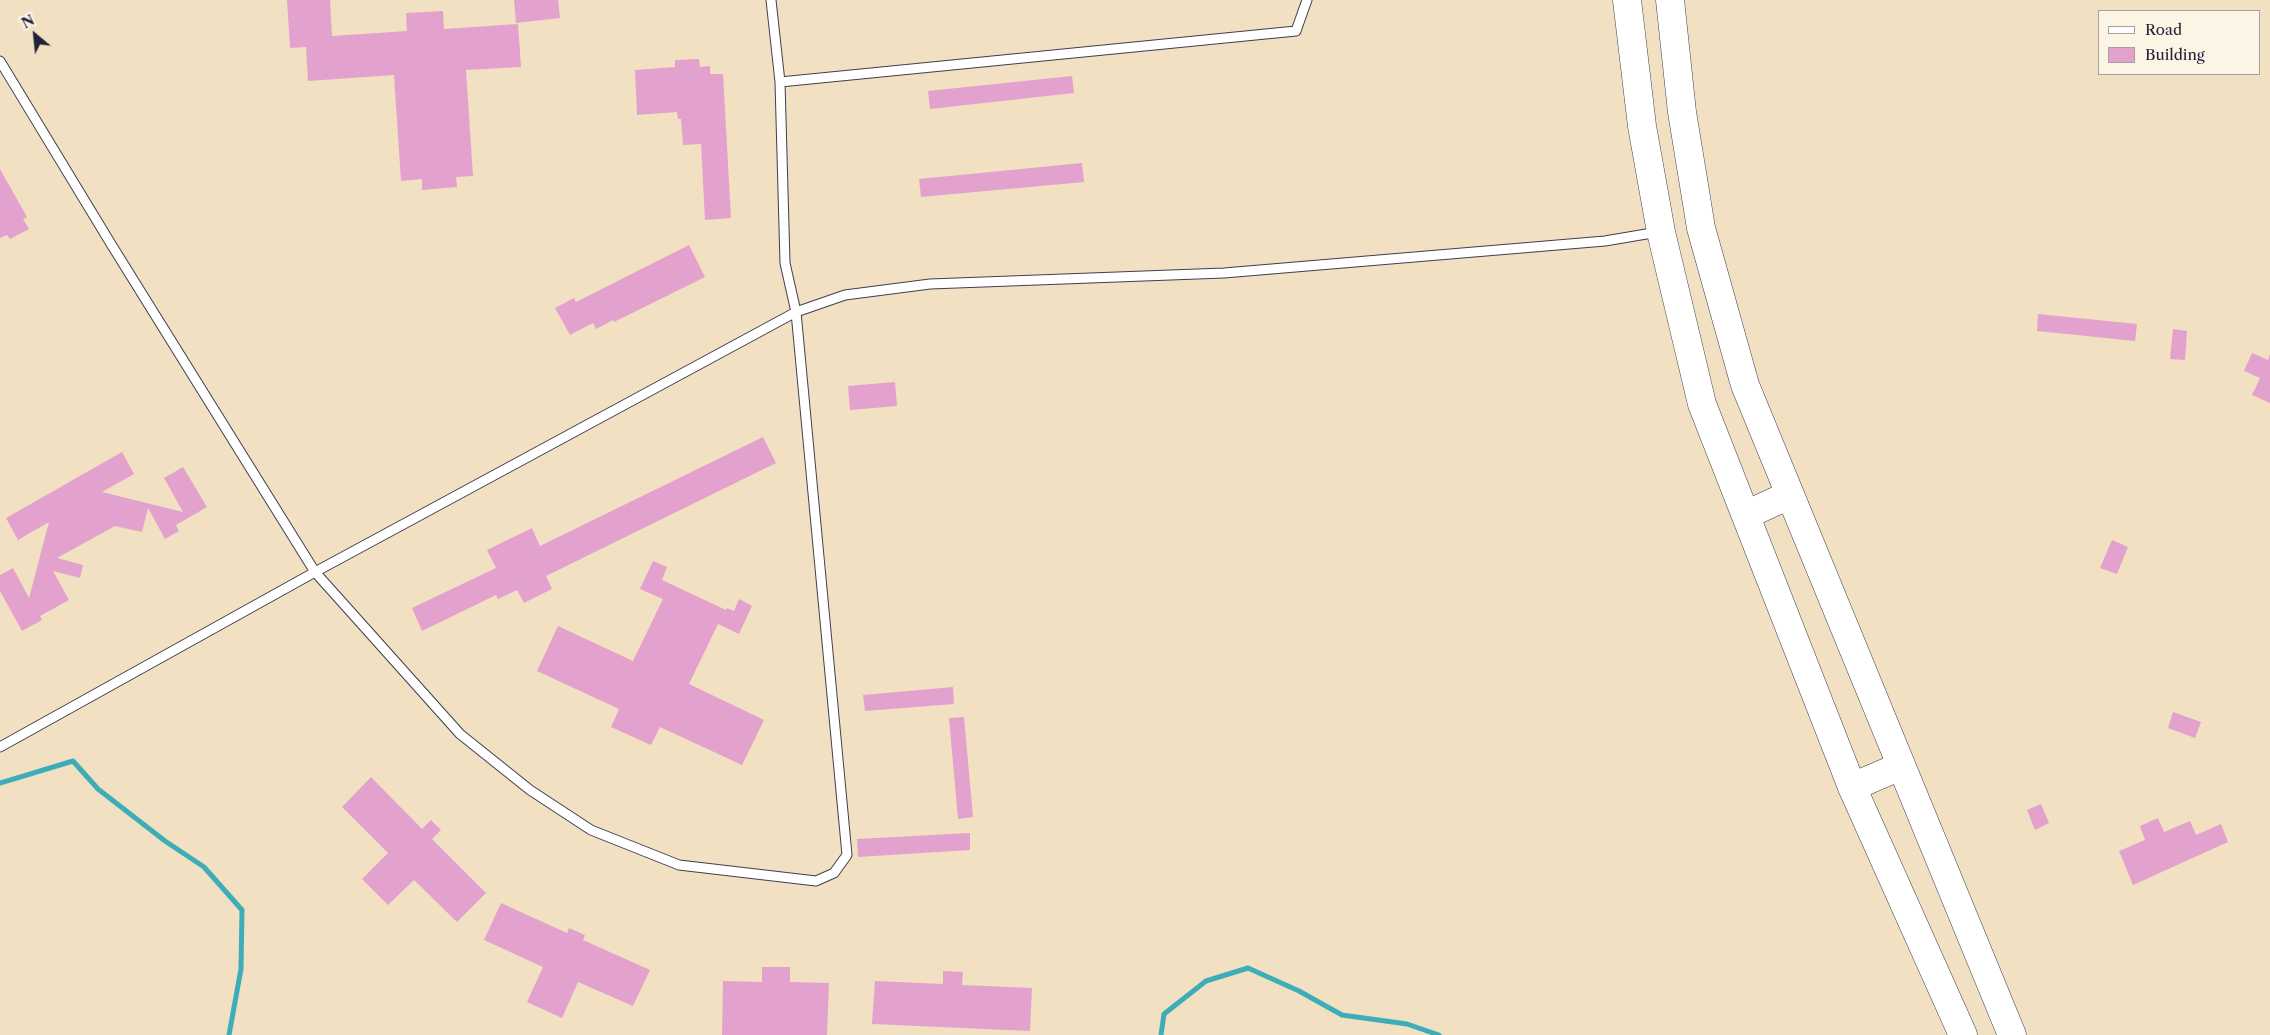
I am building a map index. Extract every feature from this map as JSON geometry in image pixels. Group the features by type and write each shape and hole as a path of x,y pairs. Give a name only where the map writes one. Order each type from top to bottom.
{"main road":[{"path":"1628,0 1642,126 1661,232 1702,404 1852,787 1963,1035"},
{"path":"1670,0 1682,112 1701,228 1745,385 2012,1035"},
{"path":"1746,515 1789,495"},
{"path":"1852,787 1901,766"}],"lane":[{"path":"0,61 111,244 315,572 460,734 530,790 591,830 679,865 816,881 834,873 846,855 796,312 785,263 780,82 771,0"},
{"path":"780,82 1296,31 1307,0"},
{"path":"0,747 315,572 796,312 845,295 930,284 1224,273 1605,241 1661,232"}],"building":[{"path":"287,0 330,0 332,36 407,31 406,13 443,11 444,29 518,24 521,67 466,70 473,176 456,177 457,187 422,190 422,179 401,181 394,75 308,81 306,47 290,48"},
{"path":"514,0 558,0 560,18 516,23"},
{"path":"699,59 700,67 710,66 710,74 723,74 731,218 705,220 701,144 683,145 681,119 678,119 677,112 637,115 635,70 675,67 675,60"},
{"path":"1072,76 1074,93 930,109 928,91"},
{"path":"1082,163 1084,182 921,197 919,179"},
{"path":"0,169 27,217 23,219 29,229 10,239 7,235 0,238"},
{"path":"689,245 705,277 614,322 613,320 596,329 593,323 570,335 555,308 574,298 576,302"},
{"path":"2038,314 2137,324 2135,341 2037,331"},
{"path":"2173,329 2187,331 2185,360 2170,359"},
{"path":"2252,353 2268,360 2270,354 2270,403 2252,395 2260,378 2244,371"},
{"path":"895,382 897,406 850,410 848,386"},
{"path":"763,437 776,463 546,576 552,589 524,603 517,590 498,599 496,595 422,631 412,608 496,568 487,550 532,528 540,546"},
{"path":"122,452 134,474 102,492 183,512 164,478 183,467 207,507 176,525 179,531 165,539 148,508 142,532 115,526 57,558 83,565 80,578 53,571 69,600 40,616 42,620 22,631 0,591 0,575 13,568 29,598 49,522 18,540 6,518"},
{"path":"2112,540 2128,547 2117,574 2100,568"},
{"path":"653,561 667,567 662,580 726,610 727,608 734,611 739,599 752,606 739,634 718,624 689,684 764,720 742,765 660,727 651,745 611,727 619,709 537,671 558,626 633,661 663,599 640,589"},
{"path":"953,687 954,704 865,711 863,695"},
{"path":"2173,712 2201,722 2195,738 2168,728"},
{"path":"964,717 973,817 958,819 949,718"},
{"path":"371,777 422,829 431,820 441,830 432,839 486,893 457,922 414,880 388,905 362,879 388,853 342,807"},
{"path":"2041,804 2049,823 2035,830 2027,810"},
{"path":"2158,818 2164,832 2190,821 2196,835 2221,824 2228,842 2133,885 2119,851 2145,840 2140,826"},
{"path":"970,833 970,850 858,857 857,839"},
{"path":"501,903 567,933 569,928 585,935 583,940 650,970 633,1006 578,982 562,1018 527,1002 543,967 484,940"},
{"path":"762,967 790,967 790,982 829,983 827,1035 722,1035 723,981 762,982"},
{"path":"943,971 963,972 962,985 1032,988 1030,1031 872,1024 875,981 943,984"}],"waterway":[{"path":"0,783 73,761 98,789 165,841 204,867 242,910 241,969 229,1035"},
{"path":"1161,1035 1164,1014 1206,981 1248,968 1299,991 1342,1015 1407,1024 1439,1035"}]}
